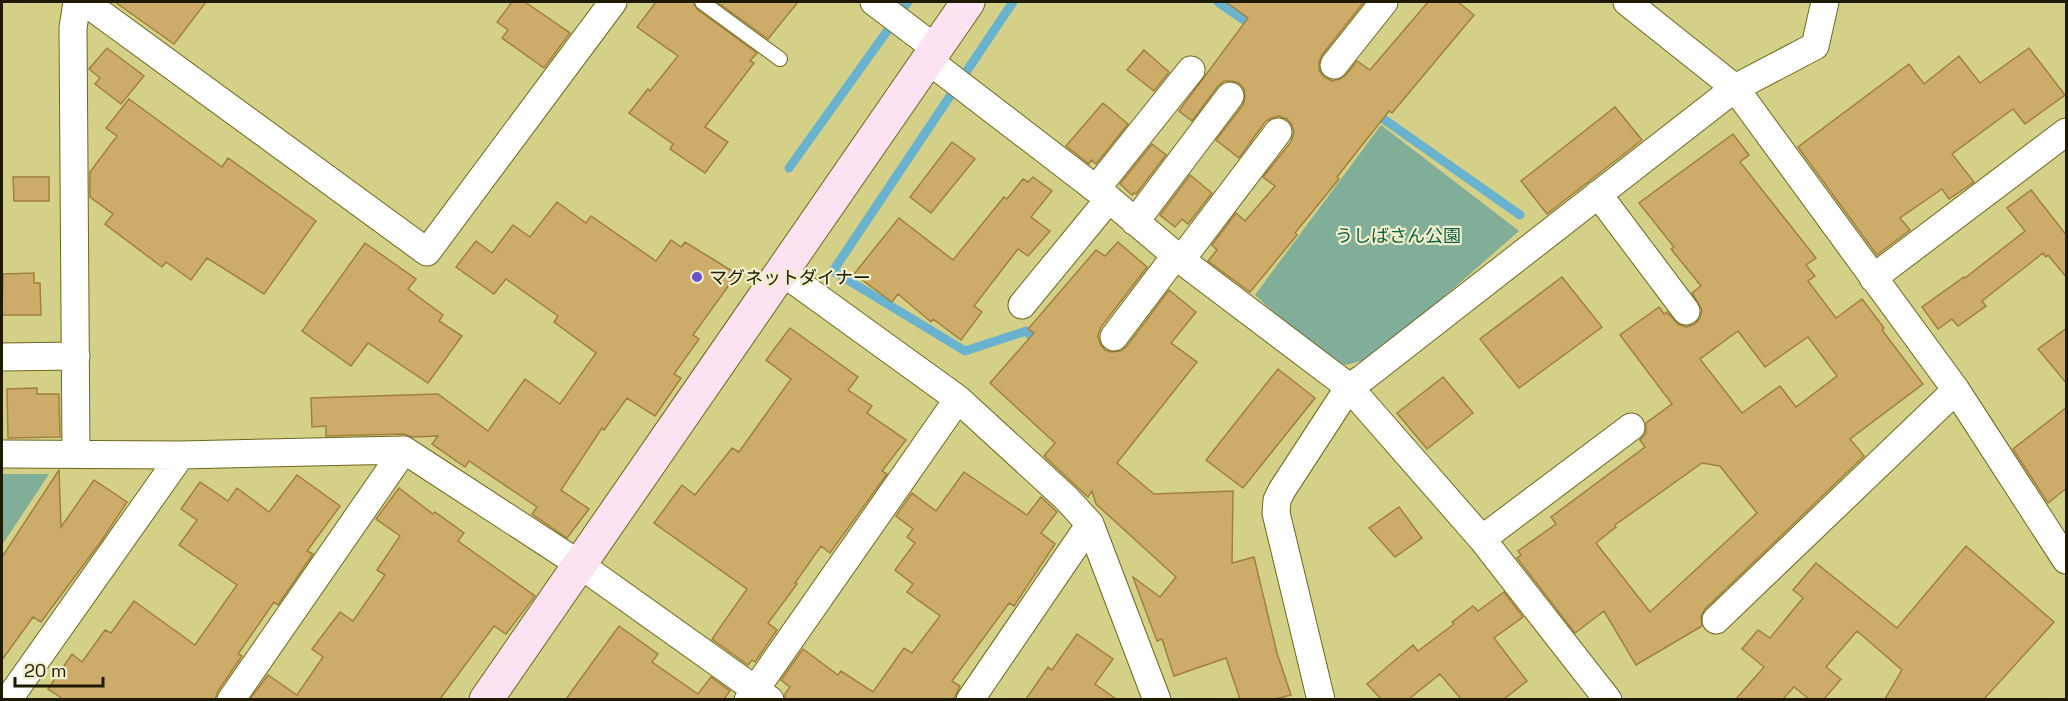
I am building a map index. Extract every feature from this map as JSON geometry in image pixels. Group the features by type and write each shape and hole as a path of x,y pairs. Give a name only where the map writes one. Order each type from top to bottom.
{"street":[{"path":"76,453 73,28 77,2"},
{"path":"85,2 427,252 613,2"},
{"path":"874,2 932,54 1179,257 1349,387 1482,540 1608,699"},
{"path":"486,699 968,2"},
{"path":"1334,65 1384,2"},
{"path":"1627,2 1735,88 1956,390 2067,560"},
{"path":"1321,699 1276,513 1277,500 1349,387 1735,88 1815,46 1825,2"},
{"path":"1022,305 1191,70"},
{"path":"1136,222 1230,96"},
{"path":"1114,338 1278,132"},
{"path":"1873,278 2067,132"},
{"path":"1598,194 1686,310"},
{"path":"781,270 958,399 1066,498 1090,524 1157,699"},
{"path":"2,357 76,356"},
{"path":"1716,620 1956,390"},
{"path":"2,454 404,450 579,564 758,696 958,399"},
{"path":"1482,540 1631,427"},
{"path":"231,699 404,450"},
{"path":"8,699 181,454"},
{"path":"970,699 1090,524"}],"lane":[{"path":"702,2 780,59"}],"green space":[{"name":"うしばさん公園","path":"1381,125 1519,231 1374,358 1345,365 1317,351 1255,295"},
{"path":"2,474 49,474 2,545"}],"building":[{"path":"115,2 206,2 174,44"},
{"path":"512,2 525,2 570,33 544,68 502,38 508,30 497,22"},
{"path":"656,2 693,2 697,9 757,53 750,61 754,63 705,127 728,142 705,173 670,149 673,144 629,113 678,56 637,27"},
{"path":"717,2 798,2 768,39"},
{"path":"1226,2 1364,2 1322,55 1319,62 1319,70 1324,77 1332,81 1346,75 1357,61 1370,70 1428,2 1458,2 1474,15 1392,113 1389,111 1337,177 1339,179 1295,233 1297,235 1250,292 1208,261 1217,250 1212,245 1236,213 1245,221 1275,186 1263,177 1291,142 1294,133 1287,119 1279,116 1271,118 1265,122 1239,158 1216,140 1243,105 1245,98 1244,89 1239,83 1232,81 1224,81 1218,86 1192,121 1179,111 1248,18"},
{"path":"107,48 144,76 121,104 95,84 100,78 89,69"},
{"path":"2029,48 2065,95 2025,124 2013,109 1952,154 1974,182 1949,199 1942,189 1900,218 1910,230 1877,255 1798,147 1909,64 1924,84 1959,56 1980,83"},
{"path":"1144,50 1169,72 1154,91 1127,70"},
{"path":"129,99 222,167 228,158 316,221 264,294 207,258 191,280 166,262 162,267 105,224 113,214 90,197 90,172 117,136 106,128"},
{"path":"1103,103 1128,124 1096,164 1091,160 1089,164 1066,146"},
{"path":"1615,107 1642,140 1547,214 1521,181"},
{"path":"1733,134 1749,155 1740,162 1816,258 1806,265 1815,276 1808,281 1836,318 1862,299 1884,328 1882,330 1923,384 1850,439 1864,456 1705,609 1701,616 1702,626 1636,665 1604,611 1575,633 1517,558 1521,555 1518,551 1556,524 1551,517 1645,447 1640,440 1646,433 1646,423 1672,404 1620,335 1659,307 1664,314 1667,312 1679,325 1687,327 1695,324 1702,310 1692,293 1701,286 1671,249 1674,247 1639,203","holes":["1738,331 1765,367 1808,337 1837,376 1796,407 1780,386 1742,413 1700,359","1702,463 1720,466 1757,513 1650,612 1596,543 1616,527 1615,525"]},
{"path":"952,142 975,159 931,213 910,197"},
{"path":"1152,144 1166,155 1136,194 1132,195 1120,184"},
{"path":"1190,175 1212,193 1188,224 1182,219 1175,227 1160,215"},
{"path":"13,177 49,177 49,201 14,201"},
{"path":"1033,177 1052,191 1031,217 1050,231 1028,256 1018,249 974,306 982,312 961,340 933,319 931,322 898,294 892,302 854,274 899,218 953,260 1004,197 1007,199 1023,179 1028,182"},
{"path":"2031,190 2067,236 2067,278 2048,255 2046,257 2043,253 1982,301 1986,306 1958,326 1952,319 1938,329 1922,307 1965,278 2025,231 2007,208"},
{"path":"557,202 586,223 591,216 656,261 671,240 681,247 685,242 737,274 693,335 699,339 674,374 681,378 655,416 627,398 604,430 602,428 561,490 589,509 567,538 532,514 537,507 469,461 465,467 432,444 438,436 412,437 404,434 326,436 326,426 312,427 311,398 438,394 488,431 525,379 560,404 596,353 554,322 558,316 506,279 494,294 456,267 476,241 492,253 513,225 530,237"},
{"path":"1118,242 1147,267 1101,327 1098,336 1100,344 1105,350 1111,352 1121,351 1169,290 1196,312 1171,343 1197,362 1117,463 1154,494 1233,491 1232,563 1254,557 1277,653 1291,695 1275,699 1240,699 1226,658 1174,676 1162,639 1157,641 1133,577 1160,597 1176,577 1096,504 1092,491 1088,497 1044,456 1055,443 990,383 1034,333 1028,329 1096,250 1105,256"},
{"path":"365,243 416,279 408,289 443,315 439,321 462,336 428,383 368,343 351,366 302,331"},
{"path":"34,273 34,283 40,283 41,315 2,315 3,274"},
{"path":"1562,277 1602,327 1519,388 1480,339"},
{"path":"790,328 858,377 848,390 872,406 867,413 906,440 882,471 887,474 830,553 821,546 795,583 797,584 768,623 777,630 755,662 752,660 748,665 712,639 747,589 654,523 682,485 695,495 732,448 739,452 791,379 766,360"},
{"path":"2067,328 2067,384 2038,349"},
{"path":"1278,369 1315,398 1243,488 1206,460"},
{"path":"1443,377 1473,413 1427,449 1397,413"},
{"path":"37,388 37,394 59,394 60,437 8,438 7,389"},
{"path":"2067,407 2067,488 2048,503 2013,449"},
{"path":"59,470 61,527 94,480 127,502 102,540 41,622 33,617 2,660 2,557"},
{"path":"964,472 1027,515 1041,497 1057,512 1041,533 1055,544 1014,606 1009,603 952,681 960,686 954,699 785,699 785,694 790,687 781,680 803,649 838,675 841,671 873,692 904,648 912,653 940,616 907,592 913,584 895,570 915,543 907,537 913,529 896,516 912,493 936,511"},
{"path":"297,475 340,506 307,551 313,554 278,605 274,602 238,654 242,656 215,699 63,699 48,689 72,654 82,662 105,630 111,633 134,601 195,645 237,585 179,545 197,520 181,509 200,482 228,501 237,488 269,512"},
{"path":"399,488 433,514 435,512 464,533 458,541 535,596 506,634 494,626 440,699 250,699 268,675 297,695 323,657 312,649 340,612 353,621 385,575 377,570 400,536 376,519"},
{"path":"1399,507 1422,538 1395,557 1369,528"},
{"path":"1966,546 2054,622 1984,699 1885,699 1902,670 1857,631 1826,667 1841,679 1824,699 1809,699 1794,687 1783,699 1736,699 1764,667 1742,649 1758,630 1770,638 1803,598 1793,590 1816,563 1897,628"},
{"path":"1504,592 1523,617 1494,638 1527,681 1504,699 1461,699 1440,674 1409,699 1381,699 1367,684 1413,645 1418,651 1454,624 1452,622 1473,606 1478,611"},
{"path":"619,626 658,654 652,662 698,694 711,677 730,691 724,699 566,699"},
{"path":"1077,634 1113,659 1095,684 1116,699 1026,699 1048,667 1052,670"}],"waterway":[{"path":"789,168 908,2"},
{"path":"1013,2 833,271 965,351 1026,331 1039,344"},
{"path":"1218,2 1254,27"},
{"path":"1375,113 1520,215"}],"place":[{"name":"マグネットダイナー","path":"697,277"}]}
